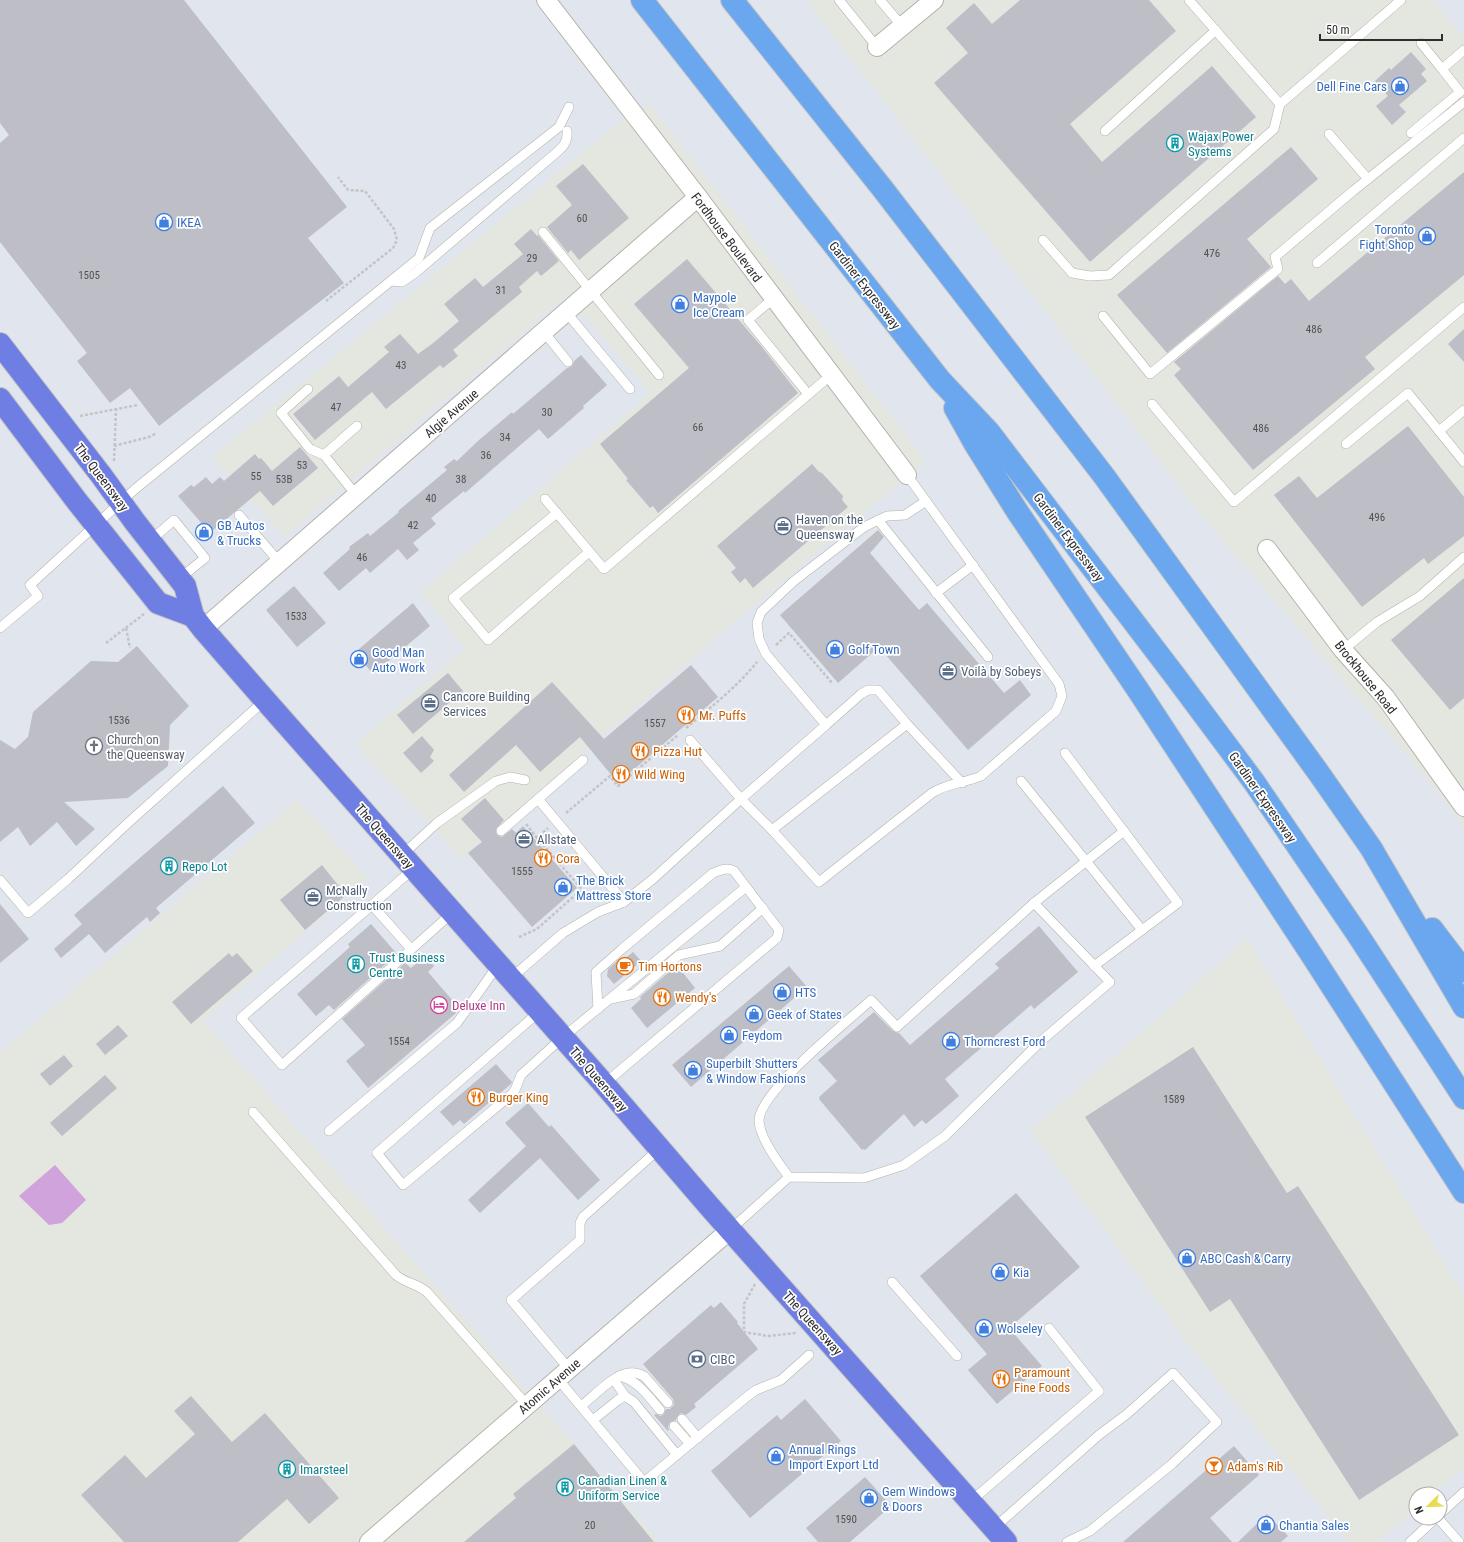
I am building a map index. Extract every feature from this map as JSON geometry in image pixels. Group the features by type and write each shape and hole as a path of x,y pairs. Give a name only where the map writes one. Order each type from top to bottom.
{"highway":[{"name":"Gardiner Expressway","path":"642,0 940,380 989,432 1175,676 1254,782 1356,932 1464,1098"},
{"path":"732,0 882,188 1104,476 1318,772 1371,848 1464,971"},
{"path":"940,380 975,444 1017,511 1138,690 1296,930 1464,1192"},
{"path":"1371,848 1464,1007"}],"main road":[{"name":"The Queensway","path":"0,344 101,474 180,580 184,586 198,623 604,1084 730,1230 1000,1535"},
{"path":"0,399 95,524 158,603"},
{"name":"The Queensway","path":"158,603 198,623"}],"street":[{"name":"Fordhouse Boulevard","path":"546,0 698,197 907,475"},
{"path":"877,47 934,0"},
{"name":"Algie Avenue","path":"198,623 280,563 698,197"},
{"name":"Brockhouse Road","path":"1267,549 1343,650 1386,698 1464,807"},
{"name":"Atomic Avenue","path":"369,1542 730,1230"}],"lane":[{"path":"838,0 877,47"},
{"path":"880,0 902,26"},
{"path":"1189,0 1280,104"},
{"path":"1043,240 1072,273 1090,276 1109,275 1274,129 1280,104 1401,0"},
{"path":"1105,131 1216,30"},
{"path":"1411,133 1460,92 1421,43"},
{"path":"1442,69 1464,50"},
{"path":"1103,316 1150,374 1278,269 1275,257 1368,179 1464,102"},
{"path":"0,628 38,596 30,585 95,524 121,501 419,258 430,228 559,127 569,107"},
{"path":"391,281 402,282 415,273 556,154 565,146 568,137 567,131"},
{"path":"1329,134 1368,179"},
{"path":"1317,263 1464,138"},
{"path":"543,232 659,375"},
{"path":"774,298 748,320 808,394"},
{"path":"1152,404 1234,502 1464,307"},
{"path":"566,312 630,389"},
{"path":"544,332 568,362"},
{"path":"545,499 604,569 831,375"},
{"path":"308,389 280,413 310,449 324,455 357,496"},
{"path":"1346,444 1408,393 1464,462"},
{"path":"1440,431 1464,410"},
{"path":"324,455 357,426"},
{"path":"690,740 741,798 819,882 941,787 962,783 981,776 1056,711 1062,696 1059,684 907,475"},
{"path":"826,725 766,654 759,639 757,623 761,612 794,581 864,527 887,516 905,515 926,501"},
{"path":"556,513 453,598 488,640 589,552"},
{"path":"239,515 280,563"},
{"path":"150,541 174,520 205,558 180,580"},
{"path":"878,520 988,657"},
{"path":"1343,650 1377,622 1420,596 1464,557"},
{"path":"936,593 973,565"},
{"path":"329,1131 456,1024 504,972 598,912 624,902 653,879 741,798 861,694 868,690 874,689 882,692 907,724 962,783"},
{"path":"0,880 28,913 68,879 265,700"},
{"path":"772,830 907,724"},
{"path":"1065,752 1178,903 1094,966"},
{"path":"501,831 583,760"},
{"path":"452,913 282,1065 241,1018 372,905 437,823 496,781 510,777 525,780"},
{"path":"1021,781 1142,930"},
{"path":"538,799 624,902"},
{"path":"789,1177 768,1146 759,1121 764,1104 786,1076 871,1000 897,1027 1034,904 1124,831"},
{"path":"598,1009 596,972 713,873 729,868 734,871 779,930 777,938 604,1084"},
{"path":"539,1012 377,1153 403,1185 512,1094 521,1075 562,1038 746,887"},
{"path":"730,1230 789,1177 864,1178 904,1165 945,1136 1040,1042 1110,982 1034,904"},
{"path":"372,905 412,948"},
{"path":"610,999 634,994 679,955 720,946 763,908"},
{"path":"253,1112 396,1275 402,1280 423,1288 527,1405"},
{"path":"659,1149 583,1217 580,1223 580,1240 511,1300 563,1374 581,1406 644,1482 749,1395 756,1390 781,1380 809,1355"},
{"path":"892,1282 957,1356"},
{"path":"970,1502 1099,1391 1049,1328"},
{"path":"581,1406 616,1378 630,1373 644,1376 668,1403"},
{"path":"1000,1535 1098,1435 1127,1414 1173,1373 1217,1422 1172,1464 1090,1531 1067,1542"},
{"path":"616,1378 625,1396 634,1402 677,1454"},
{"path":"616,1378 630,1380 636,1383 660,1410"},
{"path":"593,1420 625,1396"},
{"path":"682,1419 698,1438"},
{"path":"674,1426 690,1444"},
{"path":"1448,1507 1464,1492"},
{"path":"1410,1542 1428,1526"},
{"path":"1444,1526 1459,1542"}],"path":[{"path":"326,301 393,248 397,240 394,229 366,191 348,190 338,177"},
{"path":"79,417 138,405"},
{"path":"114,462 116,409"},
{"path":"114,446 149,437 157,433"},
{"path":"106,643 158,603"},
{"path":"126,628 130,648"},
{"path":"538,838 610,776 618,786 736,686 749,673 756,662 789,633 833,684"},
{"path":"519,937 537,929 581,890 580,886 526,824"},
{"path":"764,1268 744,1304 744,1332 768,1336 821,1332"}],"shaded area":[{"path":"806,0 1432,0 1464,38 1464,827 1432,785 1211,527"},
{"path":"649,103 926,461 760,600 461,858 355,744 465,649 421,592 650,393 567,295 473,374 285,537 212,457 612,128"},
{"path":"297,800 368,878 203,1021 660,1542 0,1542 0,1052"},
{"path":"1247,939 1464,1295 1464,1468 1443,1486 1408,1486 1408,1516 1377,1542 1349,1542 1185,1340 1031,1130"},
{"path":"55,1165 86,1200 62,1223 49,1225 19,1196"}],"building":[{"name":"IKEA","path":"0,0 184,0 347,207 308,238 344,283 159,426 130,388 110,403 77,361 87,353 0,242 0,143 9,135 0,123"},
{"name":"Wajax Power Systems","path":"1020,0 1149,0 1176,31 1070,124 1102,162 1212,66 1256,117 1090,262 934,83 968,53 946,28 974,3 992,24"},
{"name":"Dell Fine Cars","path":"1411,52 1426,69 1421,74 1427,81 1399,105 1406,112 1392,125 1376,106 1388,96 1375,81 1389,68 1391,70"},
{"path":"1291,147 1318,179 1247,239 1271,267 1167,353 1117,295"},
{"path":"583,164 629,218 579,260 571,250 568,253 547,227 572,205 556,186"},
{"path":"1464,172 1464,275 1365,357 1375,369 1253,470 1174,375 1181,369 1174,362 1278,276 1285,284 1291,279 1309,301"},
{"path":"531,229 537,236 538,235 559,261 541,276 537,271 519,287 522,292 453,350 458,356 443,368 440,365 386,409 372,392 315,440 293,414 339,376 348,387 389,352 384,347 400,334 418,354 432,344 459,321 444,304 475,278 483,287 523,254 514,244"},
{"path":"687,259 762,347 798,393 658,513 653,506 650,508 626,480 628,479 600,444 689,368 634,304"},
{"path":"1464,329 1464,362 1448,344"},
{"path":"581,355 607,385 583,406 584,408 548,439 539,429 465,493 464,491 431,518 436,524 413,543 419,550 407,560 398,549 370,573 366,568 339,591 323,573 350,549 349,547 368,533 370,536 399,512 398,511 447,470 444,467 454,459 457,461 512,412 513,414 567,368 572,366 574,361"},
{"path":"1408,426 1464,497 1464,536 1428,564 1424,558 1362,607 1274,495 1299,476 1317,498"},
{"path":"300,447 318,468 273,506 260,491 210,533 178,496 191,485 194,487 206,477 212,484 220,477 224,481 255,454 259,459 261,458 272,471"},
{"name":"Haven on the Queensway","path":"812,464 843,496 842,500 848,507 753,588 745,578 740,583 731,572 736,568 717,546"},
{"path":"878,530 884,537 870,553 919,610 927,603 1004,693 1020,680 1031,695 968,750 879,647 838,683 780,615"},
{"path":"1464,578 1464,698 1450,710 1391,640"},
{"path":"294,586 326,623 297,647 266,610"},
{"path":"413,603 430,626 373,674 365,664 362,667 352,655"},
{"name":"Church on the Queensway","path":"137,646 189,706 170,725 168,766 128,798 64,802 95,829 76,846 57,822 30,846 18,827 0,842 0,740 15,749 28,737 33,712 91,661 118,662"},
{"path":"691,665 718,697 618,783 580,737 540,772 516,745 464,792 449,775 552,682 604,739"},
{"name":"Cancore Building Services","path":"448,673 463,691 413,734 397,715"},
{"path":"422,736 434,750 430,757 434,761 421,773 403,753"},
{"name":"Repo Lot","path":"223,786 255,823 156,908 160,913 150,922 147,917 105,953 89,934 61,958 54,949 82,924 74,915"},
{"path":"485,798 504,820 496,829 497,835 502,837 512,829 516,833 523,826 577,888 532,927 468,853 482,842 461,819"},
{"name":"McNally Construction","path":"322,865 346,895 305,930 280,900"},
{"path":"0,904 29,939 0,963"},
{"name":"Trust Business Centre","path":"371,924 397,954 334,1010 329,1005 316,1016 297,994 350,947 348,944"},
{"name":"Thorncrest Ford","path":"1039,926 1078,972 1034,1009 1031,1005 945,1079 959,1096 926,1124 922,1120 914,1127 904,1114 865,1150 862,1150 819,1099 819,1097 837,1081 818,1060 874,1012 893,1031 899,1033 910,1045 999,968 995,964"},
{"name":"Tim Hortons","path":"633,952 641,961 614,984 607,976 608,969 620,959 622,961"},
{"path":"229,953 232,957 237,953 253,971 191,1024 172,1002"},
{"path":"425,956 434,966 428,972 459,1008 455,1012 456,1013 368,1088 346,1061 365,1045 342,1019 405,963 411,968"},
{"name":"Wendy's","path":"677,965 695,988 647,1028 631,1008 641,999 640,997"},
{"path":"789,966 807,987 691,1087 672,1065"},
{"path":"118,1025 128,1036 105,1055 96,1044"},
{"path":"1193,1047 1287,1193 1298,1186 1459,1435 1359,1500 1230,1299 1210,1312 1085,1117"},
{"path":"64,1055 73,1066 50,1086 40,1074"},
{"name":"Burger King","path":"496,1064 512,1082 511,1084 464,1124 460,1120 453,1126 440,1112"},
{"path":"105,1075 117,1088 62,1136 50,1123"},
{"path":"528,1103 549,1127 551,1125 600,1180 578,1200 540,1158 480,1213 468,1200 526,1146 505,1123"},
{"name":"Kia","path":"1016,1193 1080,1267 1009,1328 1042,1366 997,1404 968,1370 987,1354 920,1276"},
{"name":"CIBC","path":"721,1302 758,1349 694,1404 696,1407 686,1415 681,1413 676,1420 670,1422 668,1431 654,1415 656,1414 661,1416 664,1414 666,1409 670,1409 674,1405 673,1399 643,1364 711,1305 714,1308"},
{"path":"191,1396 232,1442 265,1413 339,1498 309,1524 287,1499 238,1542 124,1542 81,1495 125,1455 146,1478 195,1434 174,1411"},
{"name":"Annual Rings Import Export Ltd","path":"805,1399 841,1441 750,1518 711,1471 777,1415 781,1420"},
{"name":"Canadian Linen & Uniform Service","path":"574,1444 654,1542 464,1542 516,1498 513,1494"},
{"path":"1234,1446 1259,1475 1210,1518 1232,1542 1123,1542"},
{"path":"865,1477 891,1506 850,1542 818,1542 806,1528"},
{"name":"Chantia Sales","path":"1267,1514 1288,1536 1281,1542 1238,1542"}],"place":[{"name":"Dell Fine Cars","path":"1400,86"},
{"name":"Wajax Power Systems","path":"1175,143"},
{"name":"IKEA","path":"164,222"},
{"name":"Toronto Fight Shop","path":"1427,236"},
{"name":"Maypole Ice Cream","path":"680,304"},
{"name":"Haven on the Queensway","path":"783,526"},
{"name":"GB Autos & Trucks","path":"204,532"},
{"name":"Golf Town","path":"835,649"},
{"name":"Good Man Auto Work","path":"359,659"},
{"name":"Voilà by Sobeys","path":"948,671"},
{"name":"Cancore Building Services","path":"430,703"},
{"name":"Mr. Puffs","path":"686,715"},
{"name":"Church on the Queensway","path":"94,746"},
{"name":"Pizza Hut","path":"640,751"},
{"name":"Wild Wing","path":"621,774"},
{"name":"Allstate","path":"524,839"},
{"name":"Cora","path":"543,858"},
{"name":"Repo Lot","path":"169,866"},
{"name":"The Brick Mattress Store","path":"563,887"},
{"name":"McNally Construction","path":"313,897"},
{"name":"Trust Business Centre","path":"356,964"},
{"name":"Tim Hortons","path":"625,966"},
{"name":"HTS","path":"782,992"},
{"name":"Wendy's","path":"662,997"},
{"name":"Deluxe Inn","path":"439,1005"},
{"name":"Geek of States","path":"754,1014"},
{"name":"Feydom","path":"729,1035"},
{"name":"Thorncrest Ford","path":"951,1041"},
{"name":"Superbilt Shutters & Window Fashions","path":"693,1070"},
{"name":"Burger King","path":"476,1097"},
{"name":"ABC Cash & Carry","path":"1187,1258"},
{"name":"Kia","path":"1000,1272"},
{"name":"Wolseley","path":"984,1328"},
{"name":"CIBC","path":"697,1359"},
{"name":"Paramount Fine Foods","path":"1001,1379"},
{"name":"Annual Rings Import Export Ltd","path":"776,1456"},
{"name":"Adam's Rib","path":"1214,1466"},
{"name":"Imarsteel","path":"287,1469"},
{"name":"Canadian Linen & Uniform Service","path":"565,1487"},
{"name":"Gem Windows & Doors","path":"869,1498"},
{"name":"Chantia Sales","path":"1266,1525"}]}
